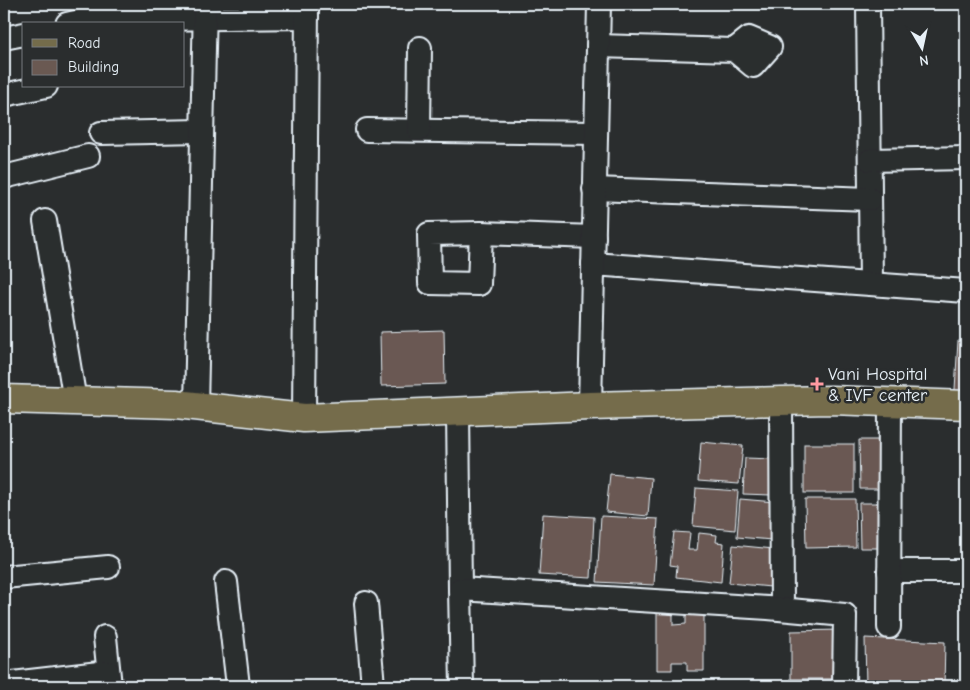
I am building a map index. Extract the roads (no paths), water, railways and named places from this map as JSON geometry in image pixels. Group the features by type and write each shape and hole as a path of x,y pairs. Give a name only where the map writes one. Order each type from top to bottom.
{"main road":[{"path":"4,399 196,406 304,418 590,406 781,401 966,405"}],"street":[{"path":"590,406 599,4"},
{"path":"868,4 871,284"},
{"path":"78,16 205,11 307,10 304,418"},
{"path":"196,406 205,11"},
{"path":"4,38 22,34"},
{"path":"598,46 734,50"},
{"path":"419,130 420,48"},
{"path":"4,95 37,88"},
{"path":"367,130 596,133"},
{"path":"101,133 202,131"},
{"path":"4,177 88,156"},
{"path":"870,160 966,158"},
{"path":"594,189 870,199"},
{"path":"45,221 75,401"},
{"path":"480,233 594,237"},
{"path":"593,264 966,291"},
{"path":"781,401 782,609"},
{"path":"889,626 890,402"},
{"path":"458,411 462,686"},
{"path":"4,577 108,567"},
{"path":"889,571 966,571"},
{"path":"226,582 238,686"},
{"path":"460,589 782,609 845,615 844,686"},
{"path":"366,604 373,686"},
{"path":"4,684 109,679 105,637"}],"place":[{"name":"Vani Hospital & IVF center","path":"817,384"}]}
